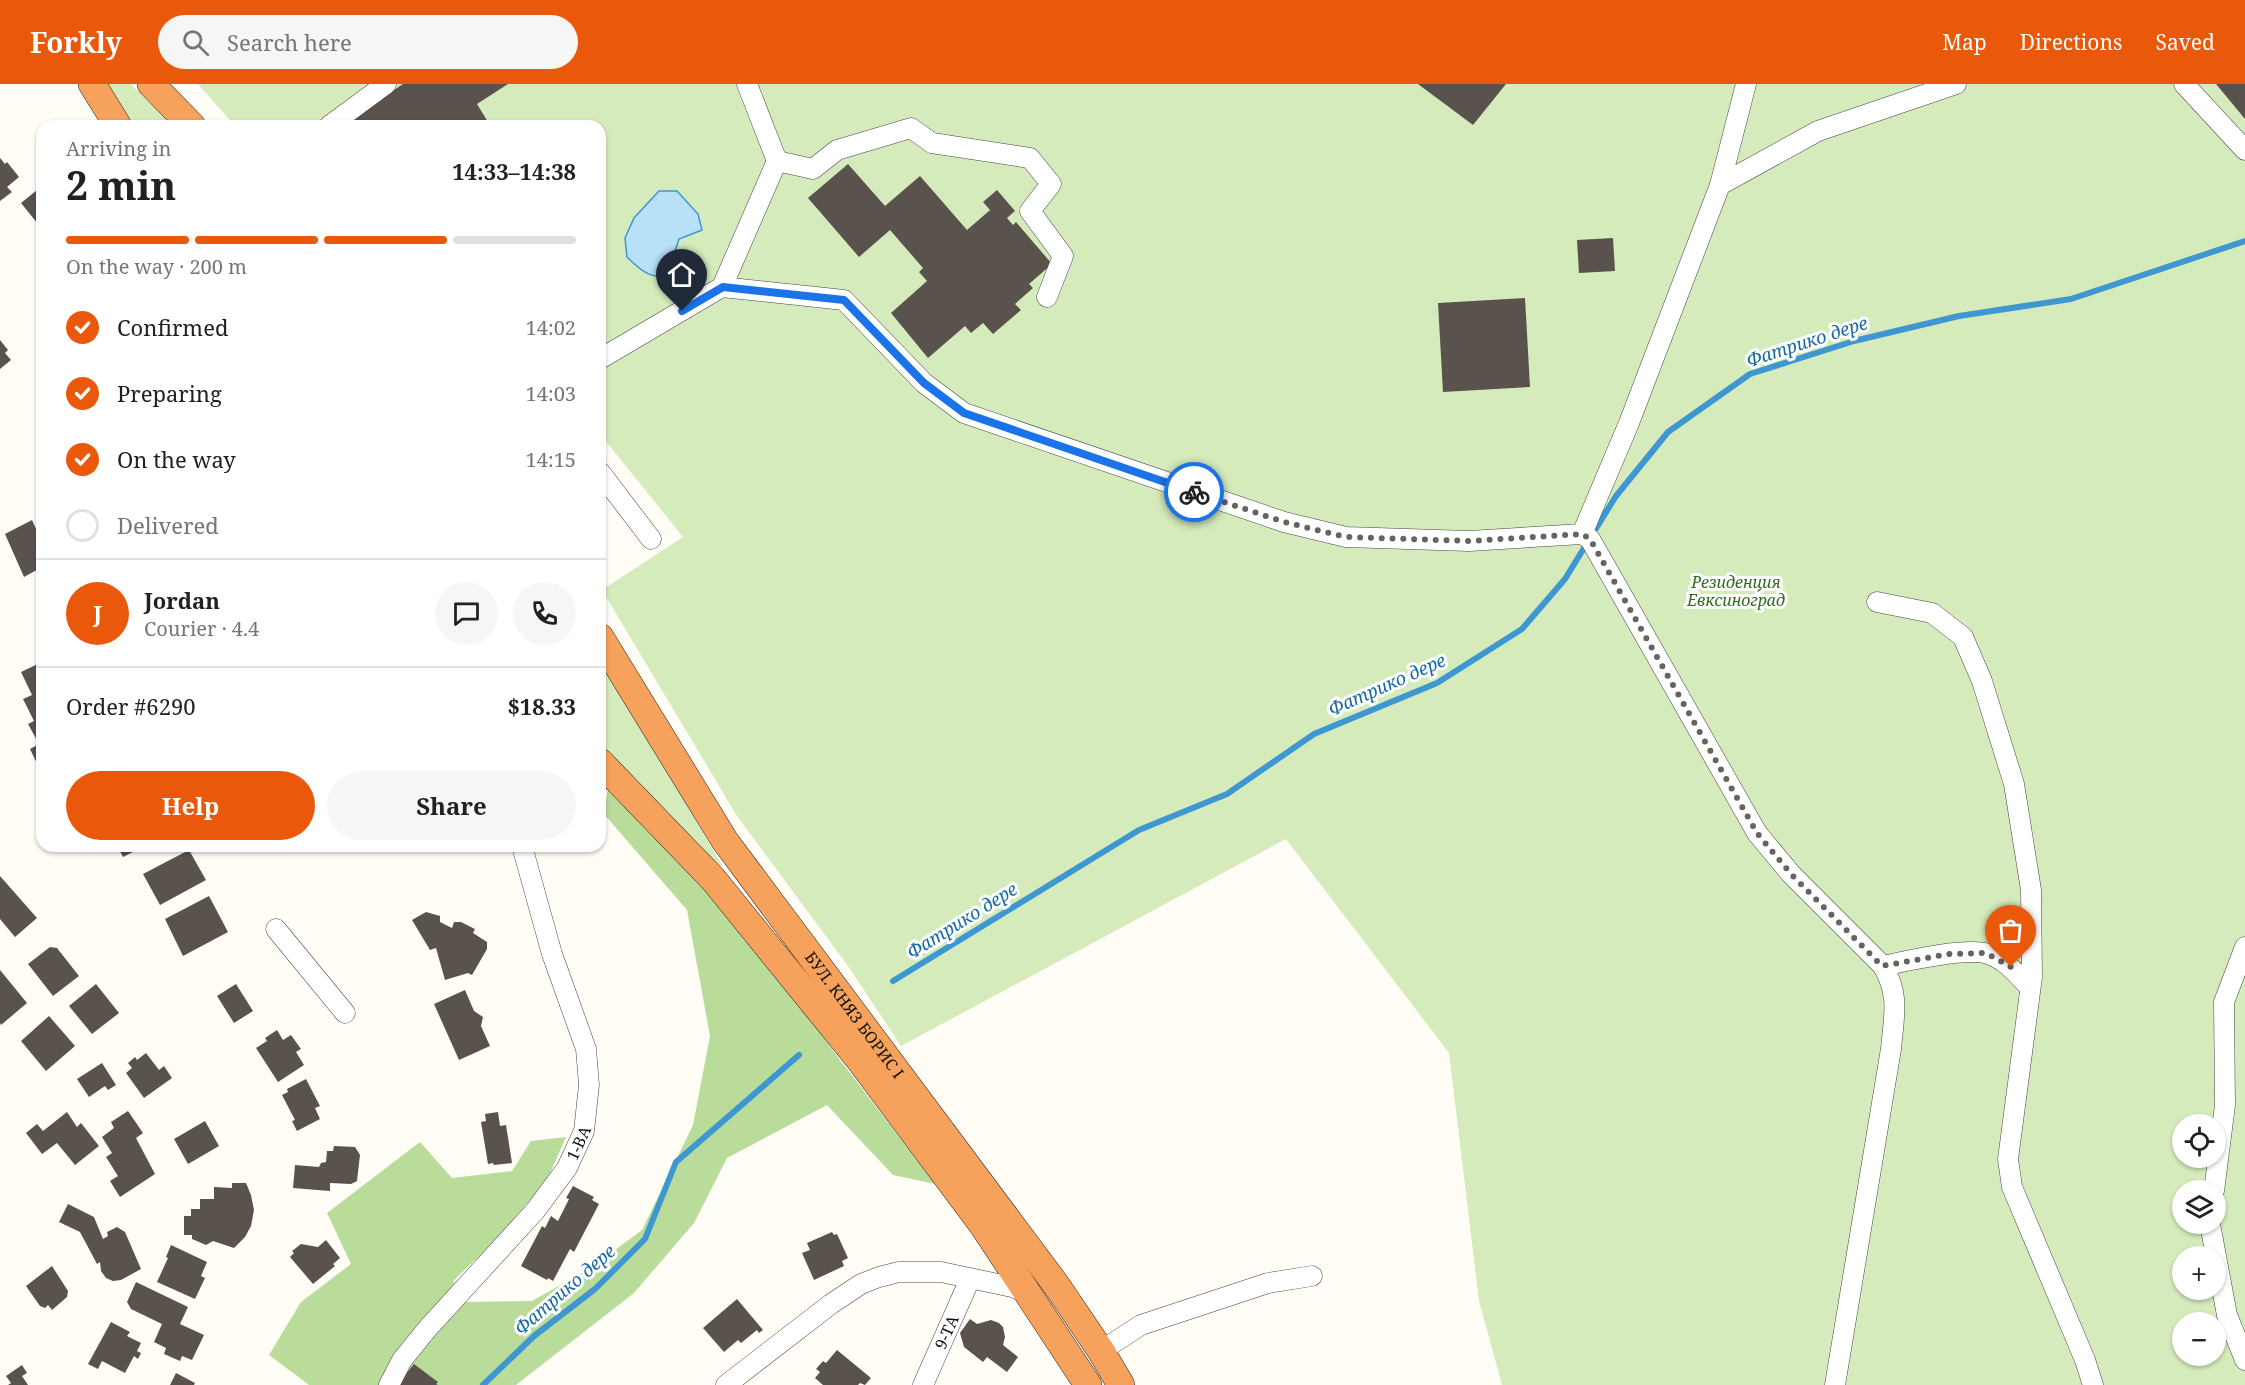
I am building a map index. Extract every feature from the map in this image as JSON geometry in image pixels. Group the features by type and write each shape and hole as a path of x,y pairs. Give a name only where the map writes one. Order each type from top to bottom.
{"highway":[{"path":"92,84 114,120"},
{"path":"151,84 186,120"},
{"name":"БУЛ. КНЯЗ БОРИС I","path":"606,647 725,841 1044,1268 1101,1351 1120,1385"},
{"name":"БУЛ. КНЯЗ БОРИС I","path":"606,768 713,879 858,1058 945,1172 1030,1295 1088,1385"}],"street":[{"path":"337,120 386,84"},
{"path":"606,355 723,287 777,161 747,84"},
{"path":"1582,534 1629,423 1720,185 1746,84"},
{"path":"1720,185 1818,131 1956,84"},
{"path":"2184,84 2245,150"},
{"path":"777,161 813,169 837,150 911,128 932,143 1030,158 1051,184 1030,211 1063,256 1047,297"},
{"path":"723,287 844,300 924,383 964,413 1284,522 1346,537 1469,541 1582,534 1590,539 1757,833 1791,874 1882,966 1892,981 1896,1002 1892,1049 1834,1385"},
{"path":"606,480 651,539"},
{"path":"1877,602 1932,613 1963,638 1982,681 2014,784 2031,890 2030,988 2008,1160 2012,1187 2085,1360 2093,1385"},
{"name":"1-ВА","path":"389,1385 402,1360 428,1328 535,1211 567,1168 584,1131 589,1085 585,1049 552,954 524,852"},
{"path":"276,929 345,1013"},
{"path":"2215,1180 2225,1106 2224,1002 2245,946"},
{"path":"1882,966 1949,954 1986,953 2011,967 2030,988"},
{"path":"2212,1234 2227,1315 2245,1360"},
{"path":"726,1385 831,1304 861,1284 899,1272 918,1270 941,1272 1012,1287 1030,1295"},
{"path":"1101,1351 1142,1325 1268,1283 1312,1276"},
{"name":"9-ТА","path":"923,1385 970,1279"}],"green space":[{"path":"105,84 131,84 166,120 128,120"},
{"name":"Резиденция Евксиноград","path":"198,84 2245,84 2245,1385 1502,1385 1479,1301 1449,1053 1286,839 901,1046 848,966 737,816 606,597 606,587 683,537 606,441 606,120 230,120"},
{"path":"606,673 722,865 716,868 606,754"},
{"path":"608,788 700,880 766,958 834,1052 935,1184 893,1175 827,1105 727,1158 694,1223 634,1293 516,1385 309,1385 269,1355 301,1302 351,1264 327,1213 420,1142 452,1178 512,1171 531,1141 566,1137 547,1180 497,1239 453,1281 463,1302 532,1301 592,1267 642,1230 693,1125 710,1036 687,910 606,816"}],"water":[{"path":"659,191 677,191 698,214 702,230 679,239 667,276 661,277 645,272 627,257 625,238 634,218"}],"building":[{"path":"403,84 508,84 477,104 487,120 348,120"},
{"path":"1418,84 1506,84 1473,125"},
{"path":"2216,84 2245,84 2245,119"},
{"path":"0,158 5,164 7,162 19,177 7,187 12,192 0,201"},
{"path":"848,164 885,206 920,176 967,230 990,210 983,202 997,190 1015,211 1007,218 1013,225 1016,222 1052,264 1029,284 1033,288 1015,304 1021,310 993,334 983,323 971,333 965,326 928,358 891,313 927,281 919,272 923,268 890,230 859,257 808,198"},
{"path":"36,191 36,222 21,203"},
{"path":"1613,238 1615,271 1579,273 1577,240"},
{"path":"1525,298 1530,387 1443,392 1438,303"},
{"path":"0,340 8,350 5,353 11,360 0,369"},
{"path":"32,520 36,529 36,570 24,577 5,534"},
{"path":"36,665 36,739 28,724 34,721 23,699 32,695 21,672"},
{"path":"36,746 36,762 30,749"},
{"path":"120,852 133,852 123,857"},
{"path":"185,852 190,852 206,880 160,905 143,874"},
{"path":"0,876 37,918 15,937 0,919"},
{"path":"209,896 228,932 183,956 165,919"},
{"path":"426,912 440,916 440,922 452,928 454,922 461,922 475,929 473,933 487,942 487,949 472,975 468,973 445,980 436,948 430,950 412,920"},
{"path":"50,947 57,948 79,976 53,996 28,964"},
{"path":"0,970 27,1003 1,1025 0,1023"},
{"path":"96,984 119,1013 92,1034 69,1006"},
{"path":"236,984 253,1011 234,1023 217,996"},
{"path":"465,990 474,1011 483,1017 481,1026 490,1046 459,1060 434,1004"},
{"path":"49,1016 75,1046 46,1071 21,1041"},
{"path":"277,1030 283,1040 291,1035 301,1049 296,1052 304,1065 278,1082 256,1048 267,1041 265,1038"},
{"path":"146,1053 159,1070 164,1066 172,1078 144,1098 126,1073 132,1068 128,1063 135,1057 137,1060"},
{"path":"102,1063 116,1085 108,1090 105,1086 89,1097 77,1079"},
{"path":"306,1079 320,1106 315,1108 320,1119 297,1131 292,1121 295,1120 282,1095 288,1092 287,1089"},
{"path":"128,1111 143,1133 136,1138 155,1174 120,1197 110,1181 118,1176 106,1157 112,1153 102,1137 114,1128 111,1122"},
{"path":"67,1112 77,1127 81,1123 99,1146 75,1165 57,1143 42,1154 26,1133 37,1124 43,1131"},
{"path":"498,1112 500,1126 506,1125 512,1163 494,1165 493,1163 488,1164 481,1122 486,1121 485,1114"},
{"path":"205,1121 219,1146 188,1164 174,1139"},
{"path":"334,1146 355,1147 360,1155 357,1181 351,1184 330,1183 330,1191 293,1188 295,1165 319,1167 321,1163 326,1162 327,1151 333,1151"},
{"path":"232,1183 246,1183 251,1195 254,1210 251,1226 245,1237 234,1248 213,1241 206,1245 192,1239 192,1235 184,1235 184,1216 191,1216 191,1209 200,1209 200,1199 214,1199 214,1187 232,1188"},
{"path":"573,1186 594,1197 592,1200 599,1204 574,1252 570,1249 553,1281 548,1278 547,1280 521,1266 542,1226 545,1228 551,1216 558,1221"},
{"path":"68,1204 94,1217 103,1239 108,1236 107,1232 117,1227 125,1232 141,1269 121,1280 113,1281 106,1278 101,1271 100,1262 97,1264 80,1232 59,1222"},
{"path":"832,1232 834,1235 837,1234 848,1258 842,1261 844,1266 814,1280 802,1253 810,1250 807,1243"},
{"path":"326,1240 340,1258 333,1264 335,1266 313,1284 290,1257 294,1253 292,1251 301,1244 318,1247"},
{"path":"171,1245 207,1262 201,1276 205,1278 195,1299 157,1282"},
{"path":"52,1266 68,1291 67,1297 52,1310 48,1305 45,1308 40,1306 26,1286"},
{"path":"136,1282 188,1307 180,1324 204,1335 192,1360 182,1356 180,1361 164,1354 166,1348 154,1342 162,1324 131,1309 127,1302"},
{"path":"737,1299 763,1330 759,1333 757,1330 741,1343 738,1340 724,1352 703,1328"},
{"path":"970,1319 977,1324 991,1320 1003,1327 1005,1337 1003,1345 1018,1357 1007,1372 987,1357 983,1362 964,1347 960,1333"},
{"path":"111,1322 130,1332 127,1336 141,1343 137,1351 141,1353 138,1359 134,1356 125,1373 102,1361 98,1369 88,1364"},
{"path":"837,1350 871,1378 865,1385 860,1383 858,1385 823,1385 815,1378 820,1372 816,1369 823,1361 826,1363"},
{"path":"414,1364 438,1382 436,1384 438,1385 397,1385"},
{"path":"22,1365 27,1373 22,1376 28,1385 8,1385 11,1383 6,1376"},
{"path":"176,1373 195,1383 194,1385 170,1385"}],"waterway":[{"name":"Фатрико дере","path":"893,981 1139,830 1227,794 1314,734 1437,683 1522,629 1565,579 1616,496 1668,432 1750,374 1854,341 1959,316 2071,299 2245,241"},
{"name":"Фатрико дере","path":"483,1385 534,1336 595,1289 645,1239 676,1162 799,1055"}],"way so far":[{"path":"1194,492 1284,522 1346,537 1469,541 1582,534 1590,539 1757,833 1791,874 1847,928 1882,966 1949,954 1986,953 2011,967"}],"route":[{"path":"682,311 723,287 844,300 924,383 964,413 1194,492"}]}
